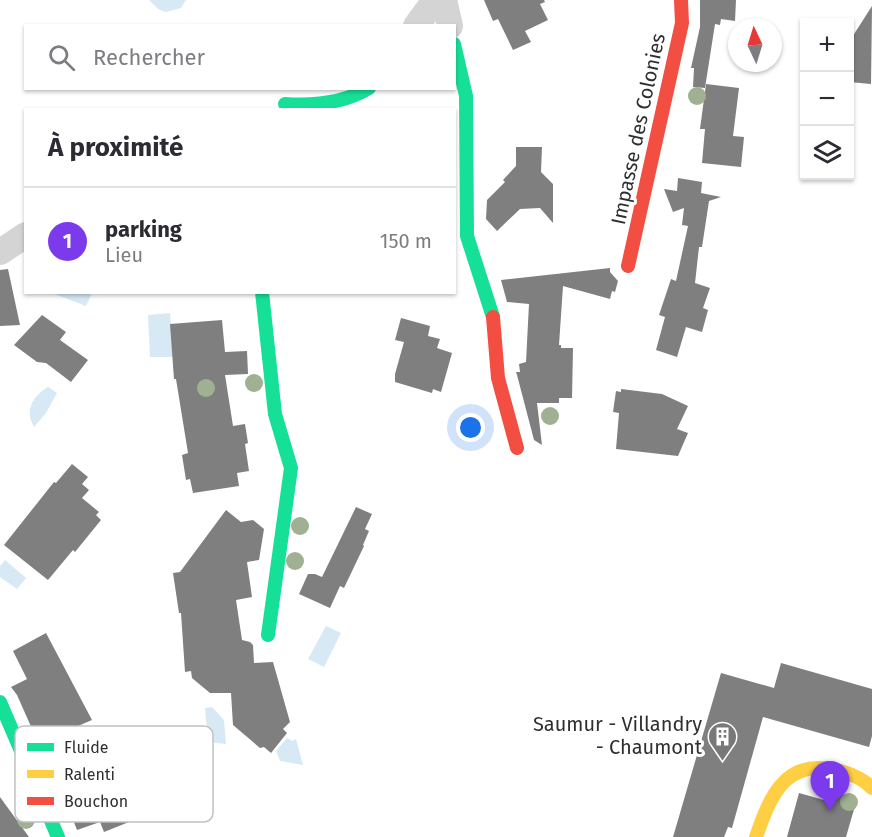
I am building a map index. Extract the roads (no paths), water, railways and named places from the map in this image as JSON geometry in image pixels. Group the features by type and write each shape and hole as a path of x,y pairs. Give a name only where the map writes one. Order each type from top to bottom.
{"street":[{"path":"417,24 435,0"},
{"path":"444,0 450,24"},
{"name":"Impasse des Colonies","path":"628,266 682,23 681,0"},
{"path":"456,53 466,96 467,236 494,322 498,378 517,448"},
{"path":"285,104 302,106 345,100 365,90"},
{"path":"0,252 24,236"},
{"path":"262,294 275,414 291,468 267,635"},
{"path":"0,702 15,737"},
{"path":"756,837 767,804 781,783 800,769 817,766 832,768 862,778 872,788"},
{"path":"52,822 58,837"}],"water":[{"path":"149,0 186,0 181,8 166,12 158,9"},
{"path":"55,294 92,294 86,306"},
{"path":"170,313 173,357 150,357 148,315"},
{"path":"48,387 57,393 46,413 34,427 30,409 34,399"},
{"path":"5,560 26,578 17,589 0,577 0,566"},
{"path":"326,626 341,633 324,667 308,659"},
{"path":"212,707 224,720 226,744 213,743 213,726 207,726 205,708"},
{"path":"287,738 292,741 296,739 303,765 280,761 276,751"}],"place":[{"name":"Saumur - Villandry - Chaumont","path":"723,762"},
{"name":"parking","path":"830,811"}]}
